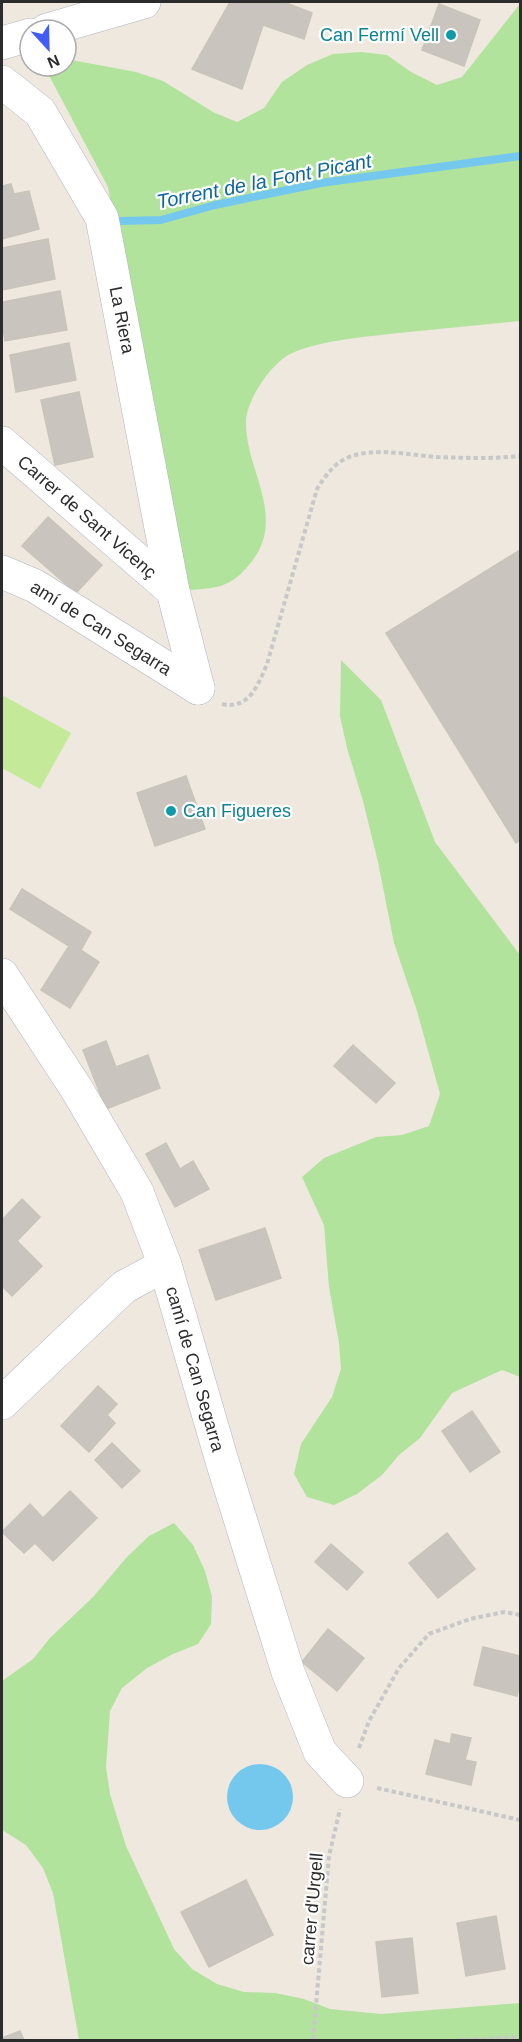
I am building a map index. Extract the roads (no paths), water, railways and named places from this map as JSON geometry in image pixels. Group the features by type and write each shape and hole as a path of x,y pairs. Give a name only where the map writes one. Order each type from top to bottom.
{"street":[{"path":"78,21 144,2"},
{"path":"2,43 18,38"},
{"name":"La Riera","path":"2,82 40,112 102,218 173,591 198,688"},
{"name":"Carrer de Sant Vicenç","path":"2,443 173,591"},
{"name":"amí de Can Segarra","path":"2,572 35,585 198,688"},
{"name":"camí de Can Segarra","path":"2,975 76,1088 137,1192 165,1265 222,1461 288,1672 320,1752 347,1781"},
{"path":"2,1403 124,1287 165,1265"}],"water":[{"path":"260,1764 272,1767 283,1774 290,1785 293,1797 290,1809 283,1820 272,1827 260,1830 248,1827 237,1820 230,1809 227,1797 230,1785 237,1774 248,1767"}],"waterway":[{"name":"Torrent de la Font Picant","path":"120,221 161,220 215,205 321,183 520,156"}],"place":[{"name":"Can Fermí Vell","path":"451,35"},
{"name":"Can Figueres","path":"171,811"}]}
